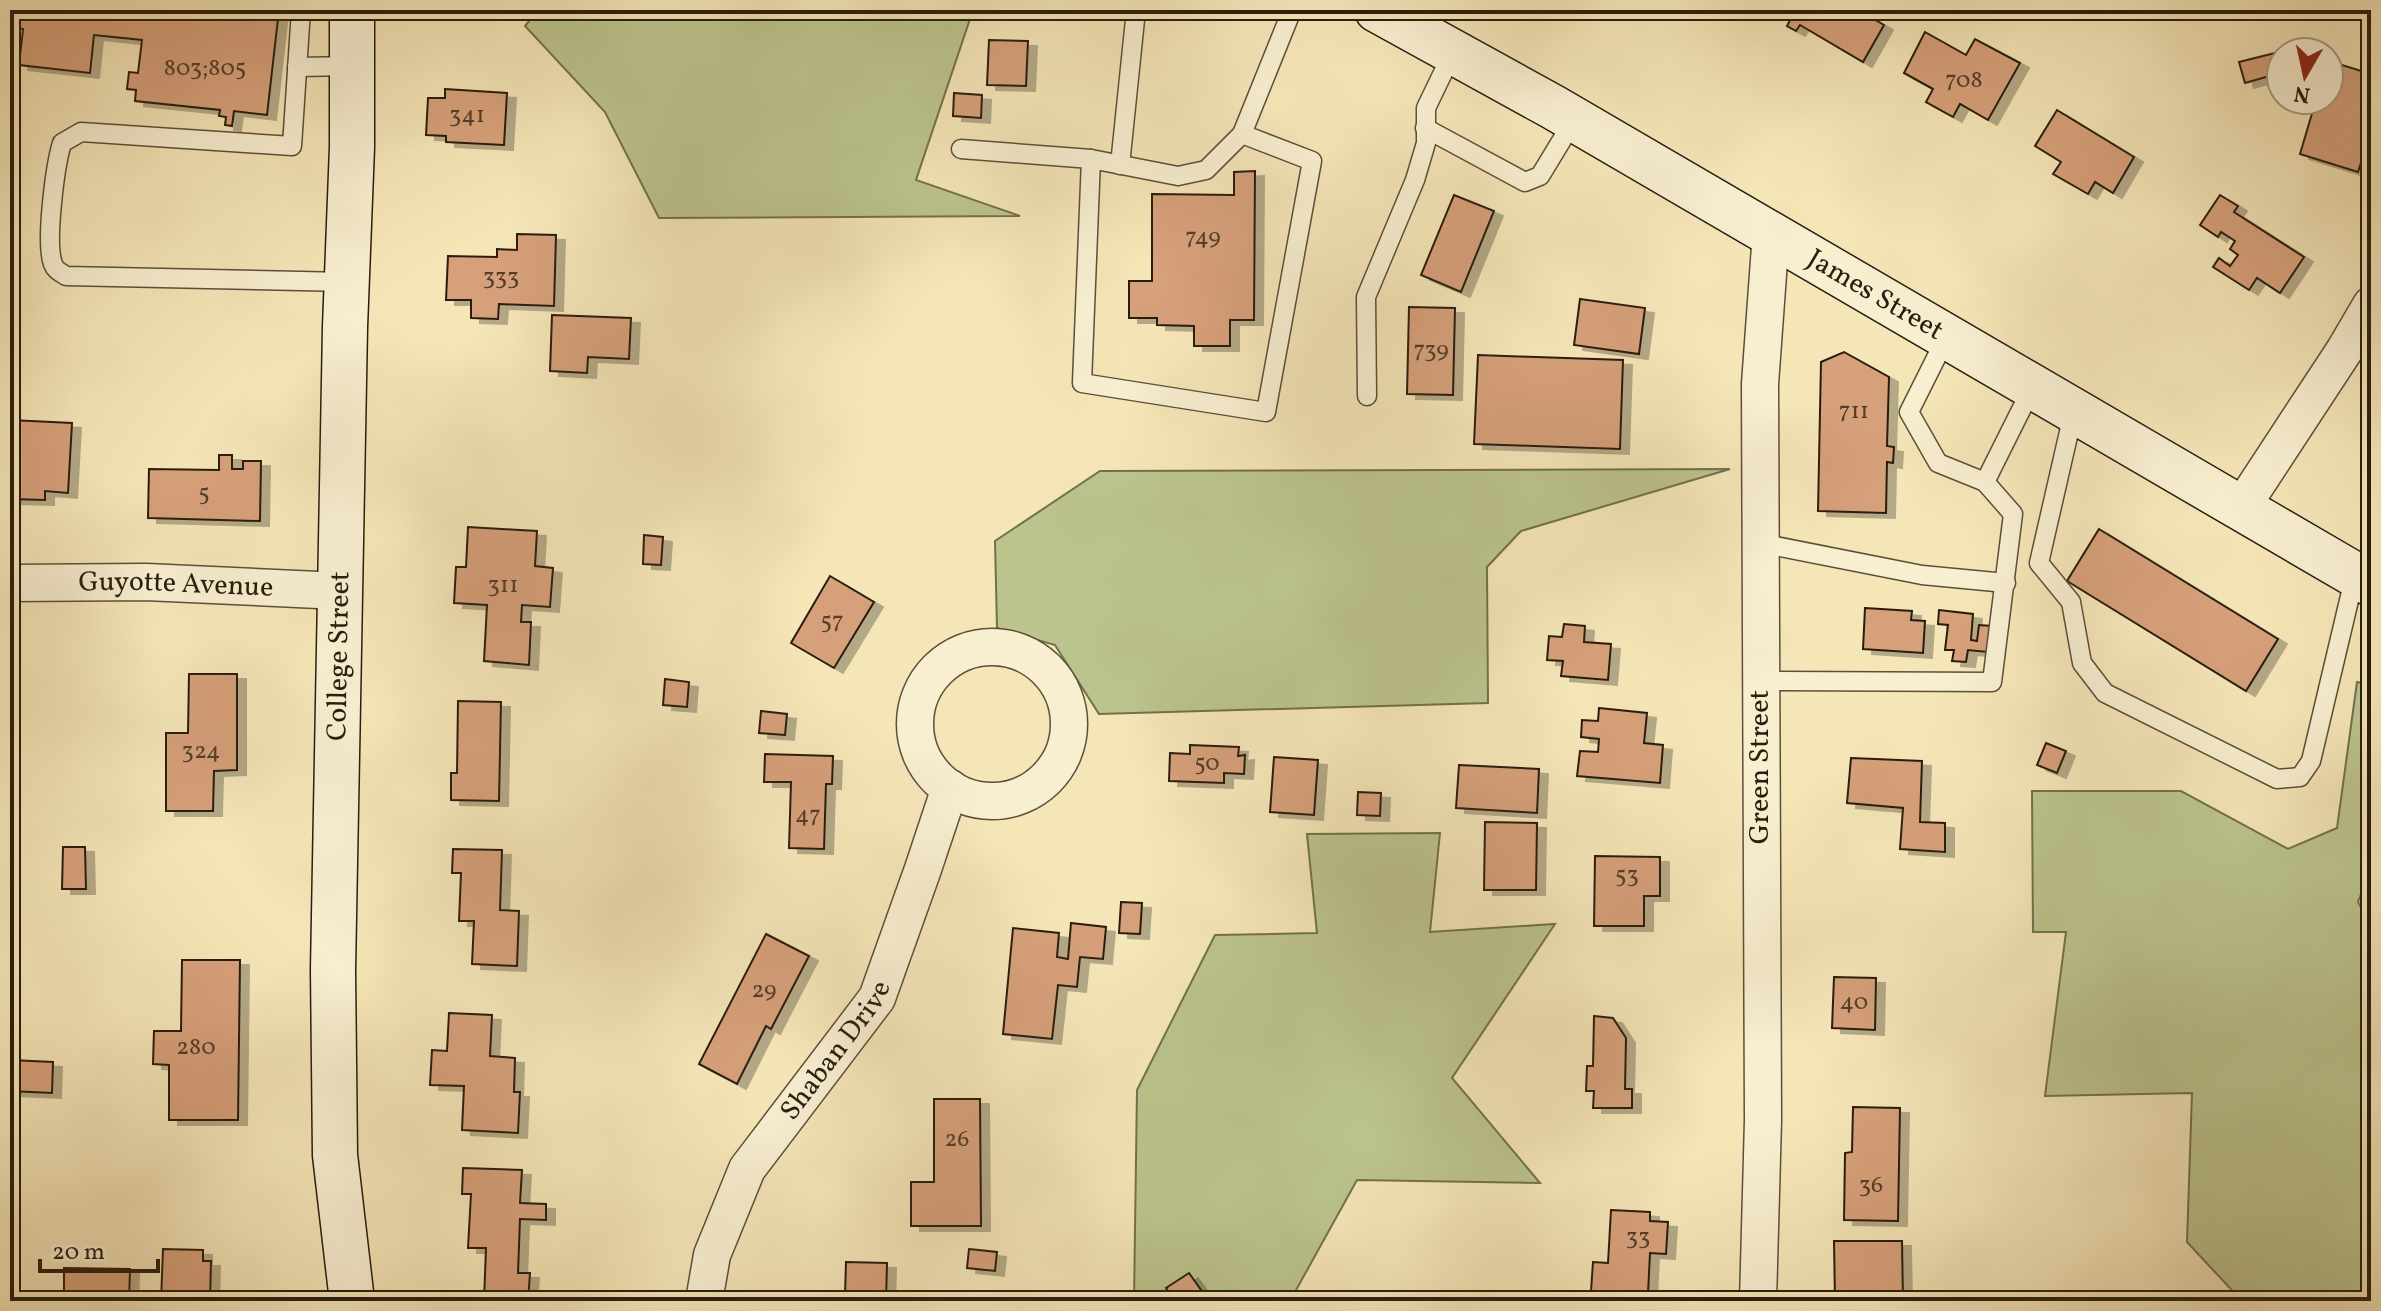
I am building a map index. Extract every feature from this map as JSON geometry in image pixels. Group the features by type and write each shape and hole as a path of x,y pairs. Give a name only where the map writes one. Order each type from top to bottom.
{"street":[{"name":"College Street","path":"352,10 352,147 333,970 335,1155 352,1301"},
{"name":"James Street","path":"1377,10 1771,233 2363,580"},
{"name":"Green Street","path":"1758,1301 1763,1120 1760,384 1771,233"},
{"path":"2241,508 2371,305"},
{"name":"Guyotte Avenue","path":"10,583 146,582 340,591"},
{"path":"983,647 1010,649 1032,658 1051,674 1064,695 1070,719 1067,743 1058,766 1042,784 1020,796 996,801 972,798 950,788 930,770 918,746 915,720 921,693 936,671 957,655 983,647"},
{"name":"Shaban Drive","path":"704,1301 712,1255 747,1169 877,998 950,788"}],"lane":[{"path":"301,10 292,146 81,132 62,143 57,160 49,252 54,268 66,276 347,282"},
{"path":"1120,165 1136,10"},
{"path":"961,149 1091,159 1178,176 1206,170 1242,134 1292,10"},
{"path":"1367,396 1366,297 1415,180 1426,143 1426,108 1453,52"},
{"path":"297,67 352,66"},
{"path":"1425,128 1525,182 1540,176 1574,120"},
{"path":"1091,159 1082,383 1266,412 1312,161 1242,134"},
{"path":"1760,681 1992,682 2013,514 1985,482 1938,463 1909,412 1947,336"},
{"path":"1985,482 2033,386"},
{"path":"2074,410 2039,563 2071,602 2082,663 2105,693 2277,779 2300,777 2311,761 2363,580"},
{"path":"1760,543 1922,575 2006,583"}],"green space":[{"path":"538,10 973,10 916,180 1020,216 659,218 605,112 525,26"},
{"path":"1730,469 1521,531 1487,567 1488,703 1099,714 1055,645 997,628 995,541 1100,471"},
{"path":"2357,682 2371,685 2371,868 2358,902 2371,926 2371,1292 2369,1301 2242,1301 2187,1242 2192,1093 2045,1096 2066,932 2033,932 2032,791 2181,791 2288,849 2337,828"},
{"path":"1440,833 1430,932 1555,924 1452,1078 1540,1183 1357,1180 1290,1301 1134,1301 1137,1090 1215,935 1317,933 1307,834"}],"building":[{"path":"19,10 279,10 267,115 234,111 232,126 225,125 226,117 219,116 220,110 135,101 136,90 127,89 129,72 138,73 142,40 94,35 90,73 19,65 23,29 17,28"},
{"path":"1772,10 1858,10 1884,25 1863,62 1800,25 1796,31 1787,26 1790,20"},
{"path":"1925,32 1966,55 1975,39 2020,63 1988,120 1960,104 1953,117 1926,102 1933,89 1904,73"},
{"path":"989,40 1028,41 1026,86 987,85"},
{"path":"2265,56 2265,77 2245,83 2239,62"},
{"path":"2345,66 2371,74 2366,103 2371,104 2371,131 2358,172 2300,154 2311,116 2345,116"},
{"path":"445,89 507,93 504,145 446,142 446,136 426,135 428,98 445,98"},
{"path":"954,93 982,95 981,118 953,116"},
{"path":"2057,110 2134,157 2113,193 2095,182 2088,194 2053,174 2061,162 2035,146"},
{"path":"1255,171 1254,320 1230,320 1230,346 1194,346 1194,326 1157,325 1157,318 1129,318 1129,281 1152,281 1152,194 1234,195 1234,172"},
{"path":"1454,195 1494,211 1461,292 1421,275"},
{"path":"2220,195 2238,206 2234,212 2304,257 2280,293 2257,278 2249,290 2213,267 2219,258 2230,266 2238,255 2230,249 2235,241 2221,232 2218,237 2200,225"},
{"path":"517,234 556,235 554,306 499,304 498,319 471,318 471,300 446,300 448,256 497,257 497,249 517,250"},
{"path":"1580,299 1645,308 1639,354 1574,345"},
{"path":"1409,307 1455,308 1453,395 1407,394"},
{"path":"552,315 631,318 629,359 588,357 587,373 550,371"},
{"path":"1844,352 1889,377 1887,446 1894,447 1893,463 1887,462 1886,513 1818,511 1821,362"},
{"path":"1478,355 1623,360 1620,449 1474,444"},
{"path":"10,420 72,423 68,493 45,491 45,500 10,499"},
{"path":"219,455 232,455 232,469 243,469 243,461 261,461 260,521 148,518 149,469 219,470"},
{"path":"468,527 537,531 535,566 553,568 550,607 522,605 521,622 531,622 529,665 484,661 487,605 454,603 456,567 466,567"},
{"path":"2099,529 2278,639 2246,691 2067,581"},
{"path":"644,535 663,537 661,565 643,564"},
{"path":"830,576 874,602 834,668 791,643"},
{"path":"1865,608 1912,611 1911,620 1925,621 1923,653 1863,649"},
{"path":"1939,610 1973,614 1971,640 1977,641 1979,625 1992,626 1988,652 1968,650 1966,662 1952,661 1954,650 1945,650 1948,625 1938,624"},
{"path":"1564,624 1585,626 1584,642 1611,644 1608,680 1561,676 1563,661 1547,660 1549,636 1562,637"},
{"path":"189,674 237,674 237,770 214,771 213,811 166,811 166,733 188,733"},
{"path":"665,679 689,682 687,707 663,705"},
{"path":"458,701 501,702 499,801 451,800 451,773 457,773"},
{"path":"1599,708 1647,713 1644,743 1663,745 1660,783 1577,776 1580,751 1598,752 1599,739 1581,737 1582,720 1598,721"},
{"path":"761,711 787,714 785,735 759,733"},
{"path":"2046,743 2066,751 2057,773 2037,765"},
{"path":"1190,745 1239,747 1238,756 1245,755 1244,774 1224,773 1224,783 1169,781 1170,753 1190,754"},
{"path":"765,754 833,756 832,784 826,784 824,849 789,848 791,782 764,782"},
{"path":"1274,757 1318,760 1314,815 1270,812"},
{"path":"1851,758 1922,761 1920,822 1945,823 1945,852 1900,849 1903,808 1847,803"},
{"path":"1459,765 1539,769 1537,813 1456,808"},
{"path":"1358,792 1381,793 1380,816 1357,815"},
{"path":"1485,822 1537,823 1536,890 1484,890"},
{"path":"63,847 85,847 86,889 62,889"},
{"path":"453,849 502,850 500,910 519,911 517,966 472,964 474,921 459,921 461,873 452,873"},
{"path":"1595,856 1660,857 1660,896 1644,896 1644,926 1594,926"},
{"path":"1121,902 1142,903 1140,934 1119,933"},
{"path":"1071,923 1106,927 1103,959 1080,957 1077,987 1058,985 1052,1039 1003,1034 1013,928 1059,933 1057,957 1068,959"},
{"path":"766,934 809,956 771,1029 766,1026 737,1084 699,1064"},
{"path":"182,960 240,960 238,1120 169,1120 169,1065 153,1064 154,1031 181,1031"},
{"path":"1834,977 1876,978 1875,1030 1832,1028"},
{"path":"449,1013 492,1015 490,1056 515,1058 514,1092 520,1092 518,1133 462,1130 464,1086 430,1085 432,1050 447,1051"},
{"path":"1594,1016 1613,1018 1626,1038 1625,1089 1632,1089 1632,1108 1593,1108 1594,1091 1586,1091 1587,1066 1593,1066"},
{"path":"10,1060 53,1062 52,1093 10,1091"},
{"path":"934,1099 980,1099 981,1226 911,1226 911,1182 934,1182"},
{"path":"1853,1107 1900,1108 1898,1221 1844,1220 1845,1153 1852,1152"},
{"path":"463,1168 522,1170 520,1203 546,1204 546,1220 520,1219 518,1273 530,1273 528,1301 484,1301 486,1248 468,1248 471,1194 462,1194"},
{"path":"1611,1210 1650,1212 1650,1221 1668,1222 1666,1254 1650,1253 1648,1294 1591,1291 1593,1262 1608,1263"},
{"path":"1834,1241 1902,1241 1903,1301 1835,1301"},
{"path":"163,1249 203,1250 203,1261 211,1261 210,1301 161,1301"},
{"path":"969,1249 997,1252 995,1271 967,1268"},
{"path":"846,1262 887,1263 886,1301 853,1301 853,1295 845,1295"},
{"path":"64,1268 130,1269 129,1301 64,1301"},
{"path":"1189,1273 1201,1290 1184,1301 1175,1301 1166,1288"}]}
